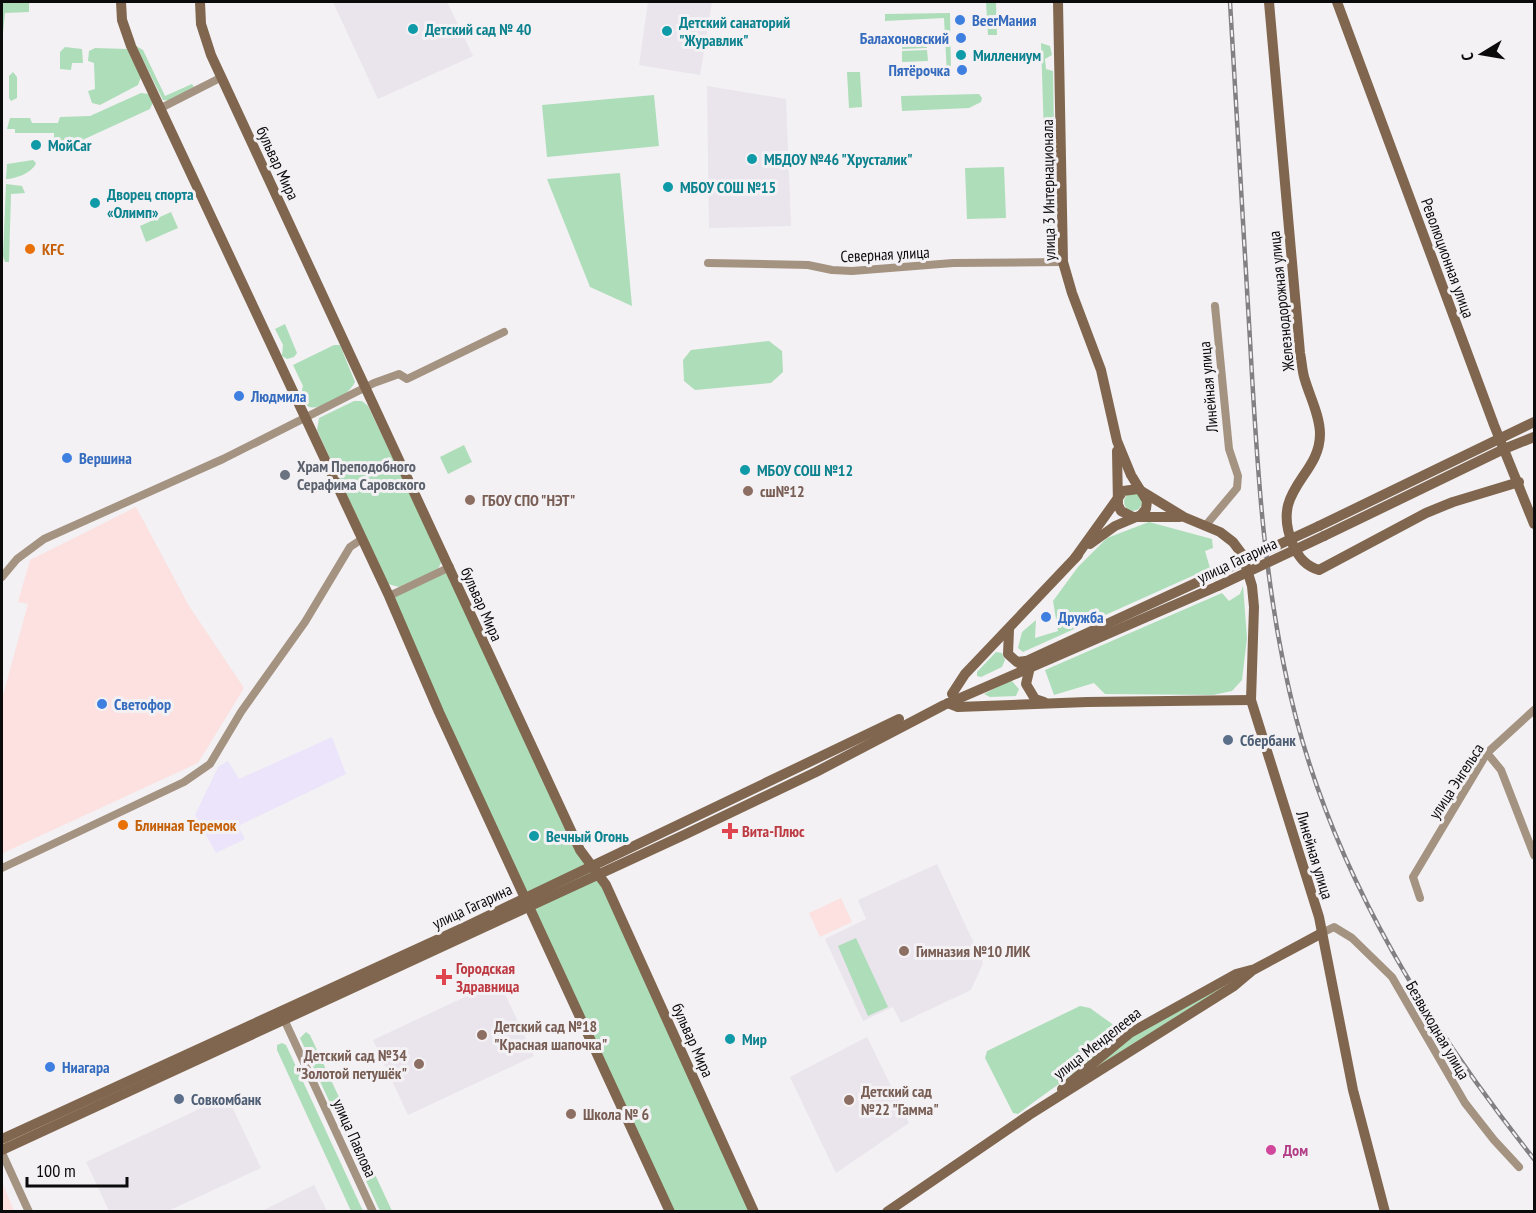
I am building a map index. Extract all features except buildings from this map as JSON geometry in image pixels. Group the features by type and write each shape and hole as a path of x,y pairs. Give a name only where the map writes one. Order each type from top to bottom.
{"main road":[{"path":"121,2 126,35 389,596 438,712 670,1212"},
{"name":"бульвар Мира","path":"200,2 203,35 364,388 450,567 580,850 596,870 754,1212"},
{"name":"улица 3 Интернационала","path":"1058,2 1064,262 1072,293 1101,370 1117,441 1131,476 1144,493"},
{"name":"Железнодорожная улица","path":"1269,2 1300,353 1304,378 1320,431 1319,448 1289,502 1288,528 1293,546 1304,563 1319,570 1426,513 1453,502 1519,483"},
{"name":"Революционная улица","path":"1337,2 1534,524"},
{"name":"улица Гагарина","path":"2,1138 282,1015 596,870 816,772 950,699 1216,581 1322,531 1502,444 1534,422"},
{"name":"улица Гагарина","path":"1502,444 1534,437"},
{"name":"улица 3 Интернационала","path":"1117,441 1119,498"},
{"path":"1130,488 1144,493 1147,501 1146,509 1141,515 1133,517 1121,512 1119,498 1123,491 1130,488"},
{"name":"Линейная улица","path":"1144,493 1184,517 1206,525 1233,542 1242,554 1252,586 1254,630 1251,700 1322,933 1353,1090 1385,1212"},
{"name":"улица Гагарина","path":"1075,558 1119,498"},
{"name":"улица Гагарина","path":"950,699 965,674 1075,558 1098,537 1133,517"},
{"name":"Линейная улица","path":"1133,517 1184,517"},
{"path":"1009,630 1008,654 1017,662 1028,664 1026,676 1029,691 1035,699 1047,703"},
{"path":"950,699 958,707 1047,703 1251,700"},
{"name":"улица Менделеева","path":"887,1212 1029,1115 1218,996 1253,970 1322,933"},
{"name":"улица Менделеева","path":"1029,1115 1130,1033 1236,974 1253,970"},
{"name":"улица Гагарина","path":"2,1152 282,1015"}],"street":[{"path":"161,108 222,77"},
{"name":"Северная улица","path":"708,263 808,265 831,270 852,271 953,263 1064,262"},
{"name":"Линейная улица","path":"1206,525 1237,488 1238,476 1229,449 1215,306"},
{"path":"2,577 17,559 44,539 213,464 364,388 399,374 407,379 504,332"},
{"path":"2,868 184,782 210,764 241,712 305,622 350,547 362,539"},
{"path":"389,596 450,567"},
{"name":"улица Энгельса","path":"1420,898 1413,877 1486,753 1534,710"},
{"path":"1486,753 1500,770 1534,855"},
{"name":"Безвыходная улица","path":"1322,933 1334,927 1352,938 1392,977 1465,1103 1519,1167"},
{"name":"улица Павлова","path":"282,1015 373,1212"},
{"path":"2,1152 29,1212"}],"shaded area":[{"path":"333,2 447,2 473,56 378,99"},
{"path":"648,2 712,2 700,75 639,65"},
{"path":"707,86 786,99 791,226 709,228"},
{"path":"136,507 189,606 244,688 198,763 3,853 2,699 28,604 18,602 30,560"},
{"path":"332,737 346,774 238,826 245,839 216,853 195,815 218,767 228,761 239,779"},
{"name":"Гимназия №10 ЛИК","path":"937,864 983,963 971,990 901,1023 893,1007 863,1021 825,939 866,919 858,900"},
{"path":"841,898 852,922 820,937 809,913"},
{"path":"499,981 534,1056 408,1115 373,1040"},
{"name":"Детский сад №22 \"Гамма\"","path":"867,1037 909,1123 836,1173 790,1077"},
{"path":"227,1096 261,1168 168,1211 109,1211 86,1162"},
{"path":"2,1182 14,1211 2,1211"},
{"path":"314,1185 327,1211 262,1211"}],"green space":[{"path":"2,2 29,2 29,12 5,13 2,43"},
{"path":"986,2 996,2 997,35 988,35"},
{"path":"950,13 951,74 947,74 944,18 885,21 885,14"},
{"path":"927,38 927,48 902,49 902,39"},
{"path":"1041,43 1050,46 1052,55 1045,59 1046,69 1053,71 1056,248 1055,253 1048,257"},
{"path":"136,46 143,50 165,96 192,84 194,87 169,101 163,100"},
{"path":"65,47 82,49 83,63 72,63 71,70 60,69 60,52"},
{"path":"95,48 127,49 141,77 138,85 100,105 92,103 88,91 95,89 94,63 88,61 89,51"},
{"path":"927,50 928,61 902,62 902,51"},
{"path":"13,72 17,77 17,98 11,101 9,76"},
{"path":"847,72 860,72 862,107 849,108"},
{"path":"141,93 149,94 153,102 150,109 54,153 54,133 15,133 15,129 7,129 10,118 30,118 32,123 58,123 60,117 90,116"},
{"path":"979,94 982,98 981,102 969,108 902,111 901,96"},
{"path":"654,95 659,146 547,157 542,105"},
{"path":"33,160 36,163 28,172 6,179 7,164"},
{"path":"1004,167 1006,218 967,219 965,168"},
{"path":"620,173 632,306 590,287 547,179"},
{"path":"6,184 22,186 25,193 11,194 9,262 5,262 3,256"},
{"path":"171,212 178,228 146,242 140,226"},
{"path":"285,324 297,353 294,357 287,359 282,356 283,345 275,329"},
{"path":"769,341 782,351 783,372 771,383 695,390 684,381 683,360 691,350"},
{"path":"334,345 340,345 355,382 347,392 328,404 309,407 302,398 303,386 293,365"},
{"path":"354,401 362,401 368,406 442,561 438,569 399,587 388,584 317,430 319,418"},
{"path":"464,445 472,462 448,474 440,457"},
{"path":"1133,493 1139,496 1142,502 1139,508 1133,511 1127,508 1124,502 1127,496"},
{"path":"1149,522 1212,539 1213,548 1205,551 1210,568 1023,652 1018,648 1022,632 1036,620 1035,638 1058,631 1053,601 1078,567 1107,538"},
{"path":"450,567 580,850 596,870 754,1211 670,1211 389,596"},
{"path":"1243,586 1247,638 1242,680 1232,691 1213,695 1105,694 1094,683 1054,695 1045,670 1222,593 1229,601 1240,594"},
{"path":"996,652 1002,653 1005,660 1002,667 981,677 977,676 977,672"},
{"path":"1011,680 1019,689 1016,696 990,697 984,694"},
{"path":"856,938 888,1007 868,1016 838,946"},
{"path":"1232,982 1093,1069 1139,1030"},
{"path":"1080,1006 1090,1008 1115,1026 1119,1030 1117,1037 1069,1077 1018,1114 1013,1113 985,1058 987,1051"},
{"path":"306,1032 310,1035 392,1211 380,1211 300,1038"},
{"path":"282,1043 286,1045 363,1211 351,1211 277,1050 277,1045"}],"railway":[{"path":"1230,2 1259,483 1276,625 1296,718 1314,779 1337,838 1392,951 1459,1058 1534,1159"}],"place":[{"name":"BeerМания","path":"960,20"},
{"name":"Детский сад № 40","path":"413,29"},
{"name":"Детский санаторий \"Журавлик\"","path":"667,31"},
{"name":"Балахоновский","path":"961,38"},
{"name":"Миллениум","path":"961,55"},
{"name":"Пятёрочка","path":"962,70"},
{"name":"МойCar","path":"36,145"},
{"name":"МБДОУ №46 \"Хрусталик\"","path":"752,159"},
{"name":"МБОУ СОШ №15","path":"668,187"},
{"name":"Дворец спорта «Олимп»","path":"95,203"},
{"name":"KFC","path":"30,249"},
{"name":"Людмила","path":"239,396"},
{"name":"Вершина","path":"67,458"},
{"name":"МБОУ СОШ №12","path":"745,470"},
{"name":"Храм Преподобного Серафима Саровского","path":"285,475"},
{"name":"сш№12","path":"748,491"},
{"name":"ГБОУ СПО \"НЭТ\"","path":"470,500"},
{"name":"Дружба","path":"1046,617"},
{"name":"Светофор","path":"102,704"},
{"name":"Сбербанк","path":"1228,740"},
{"name":"Блинная Теремок","path":"123,825"},
{"name":"Вита-Плюс","path":"730,831"},
{"name":"Вечный Огонь","path":"534,836"},
{"name":"Гимназия №10 ЛИК","path":"904,951"},
{"name":"Городская Здравница","path":"444,977"},
{"name":"Детский сад №18 \"Красная шапочка\"","path":"482,1035"},
{"name":"Мир","path":"730,1039"},
{"name":"Детский сад №34 \"Золотой петушёк\"","path":"419,1064"},
{"name":"Ниагара","path":"50,1067"},
{"name":"Совкомбанк","path":"179,1099"},
{"name":"Детский сад №22 \"Гамма\"","path":"849,1100"},
{"name":"Школа № 6","path":"571,1114"},
{"name":"Дом","path":"1271,1150"}]}
